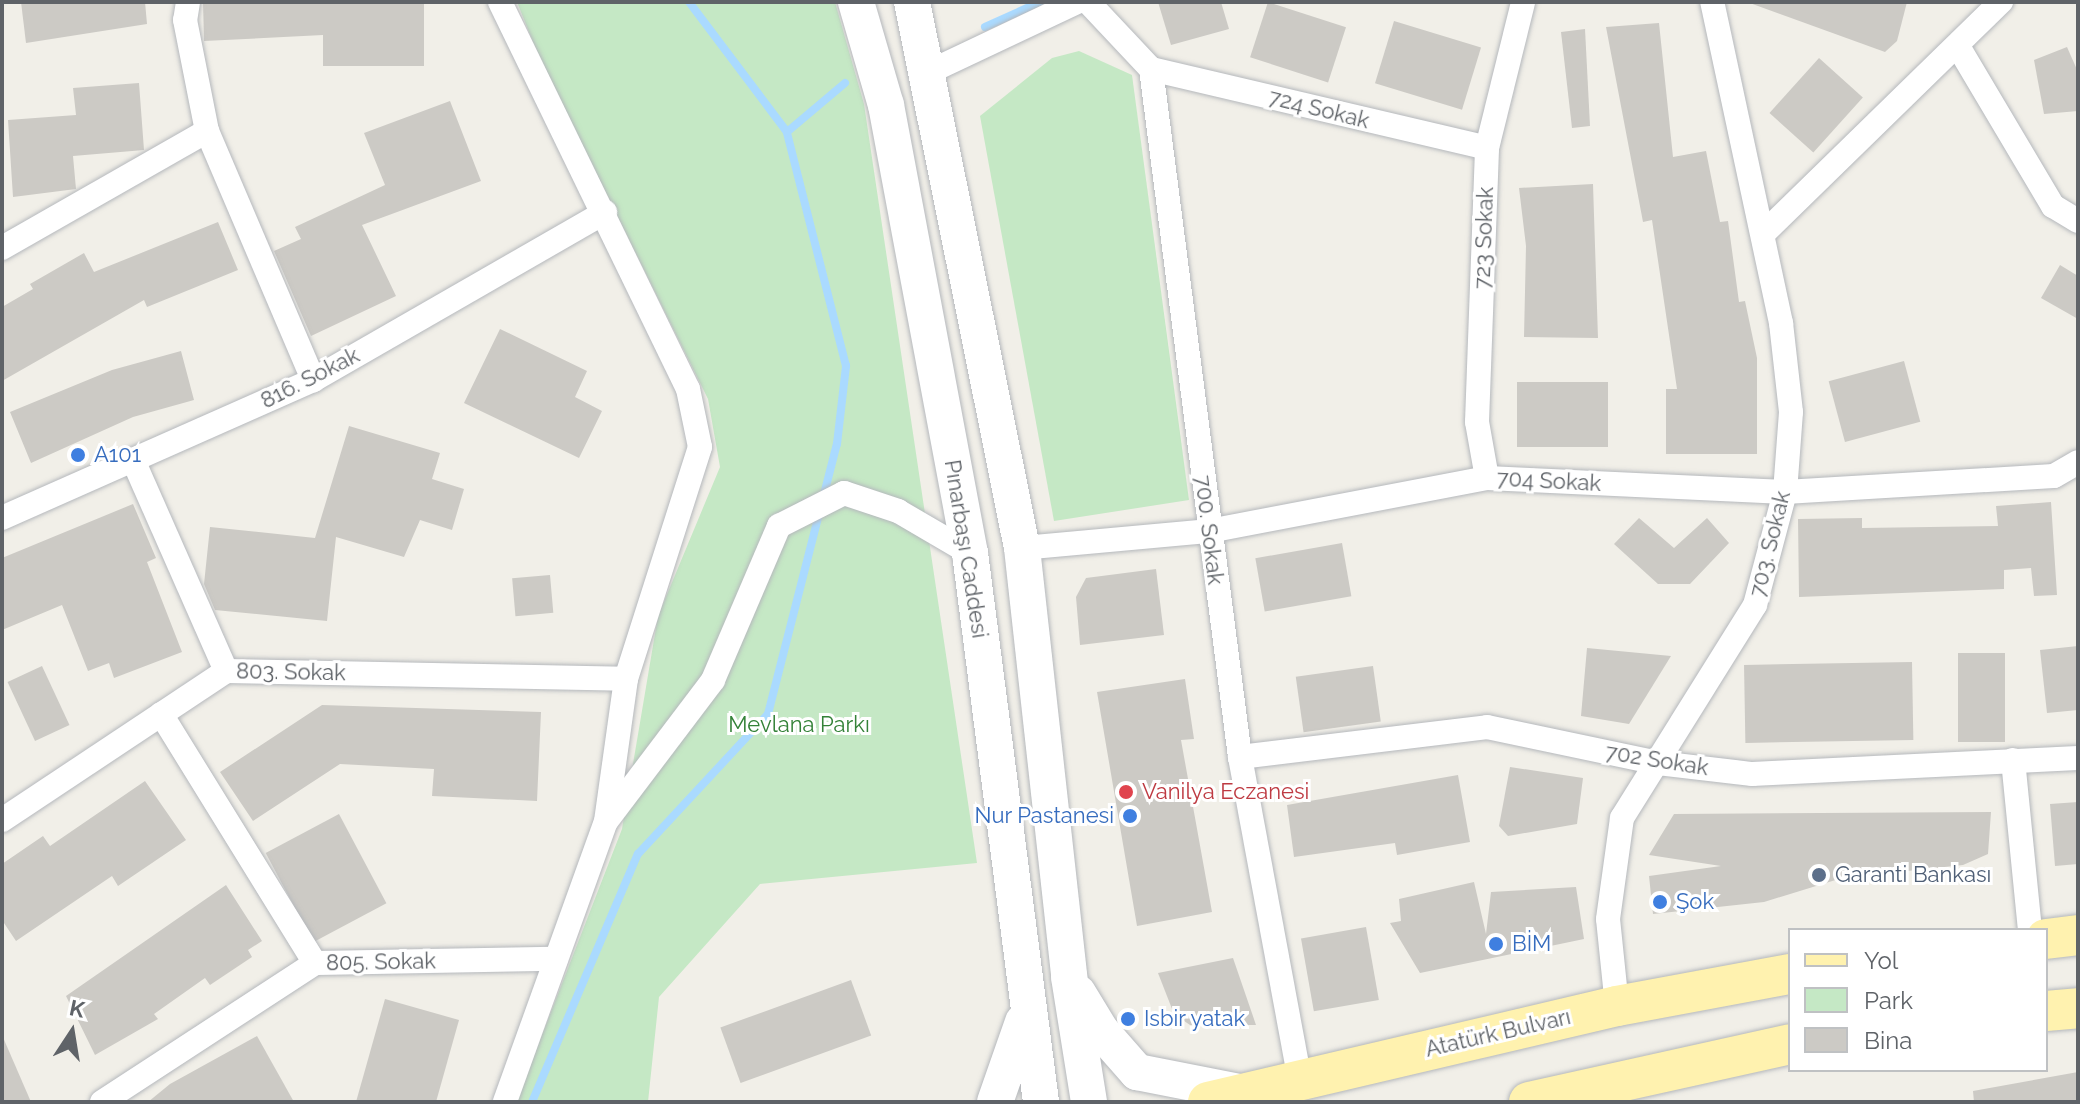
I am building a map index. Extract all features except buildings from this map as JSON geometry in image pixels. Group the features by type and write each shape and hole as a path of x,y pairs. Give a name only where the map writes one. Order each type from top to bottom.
{"main road":[{"path":"2048,939 2078,935"},
{"name":"Atatürk Bulvarı","path":"1227,1097 1617,1006 1788,974"},
{"path":"2048,1011 2078,1008"},
{"path":"1529,1102 1624,1091 1788,1045"}],"street":[{"path":"188,2 185,20 207,131 313,380"},
{"path":"500,2 605,212 688,389 700,447 626,679 606,821 505,1102"},
{"name":"Pınarbaşı Caddesi","path":"856,2 886,105 970,553 1041,1102"},
{"path":"912,2 929,72 1022,548 1069,977 1089,1102"},
{"path":"929,72 1077,2"},
{"path":"1088,2 1151,69"},
{"name":"723 Sokak","path":"1487,478 1477,422 1487,148 1523,2"},
{"name":"703. Sokak","path":"1617,1006 1608,919 1611,864 1622,818 1755,605 1785,492 1791,412 1765,232 1712,2"},
{"path":"1765,232 1959,48 2001,2"},
{"path":"1959,48 2053,206 2078,221"},
{"name":"724 Sokak","path":"1151,69 1487,148"},
{"name":"700. Sokak","path":"1151,69 1240,757 1300,1080"},
{"path":"2,248 207,131"},
{"name":"816. Sokak","path":"2,518 313,380 605,212"},
{"path":"133,460 226,671"},
{"name":"704 Sokak","path":"1022,548 1209,531 1487,478 1785,492 2054,476 2078,462"},
{"path":"606,821 713,680 779,526 844,493 898,511 970,553"},
{"name":"803. Sokak","path":"2,820 226,671 626,679"},
{"path":"161,714 315,963"},
{"name":"702 Sokak","path":"1240,757 1487,727 1658,763 1752,774 2078,758"},
{"path":"2013,760 2030,928"},
{"name":"805. Sokak","path":"102,1102 315,963 556,959"},
{"path":"1069,977 1101,1031 1137,1072 1227,1097"},
{"path":"995,1102 1009,1076 1027,1004"}],"green space":[{"name":"Mevlana Parkı","path":"517,2 835,2 864,104 977,863 760,884 659,997 648,1102 516,1102 622,829 658,616 720,467 708,399 541,62"},
{"path":"1079,51 1132,75 1189,500 1054,521 980,116 1052,58"}],"waterway":[{"path":"532,1102 638,854 768,714 837,444 846,366 787,132 689,2"},
{"path":"985,27 1040,2"},
{"path":"787,132 845,83"}],"place":[{"name":"A101","path":"78,455"},
{"name":"Vanilya Eczanesi","path":"1126,792"},
{"name":"Nur Pastanesi","path":"1130,816"},
{"name":"Garanti Bankası","path":"1819,875"},
{"name":"Şok","path":"1660,902"},
{"name":"BİM","path":"1496,944"},
{"name":"Isbir yatak","path":"1128,1019"}]}
